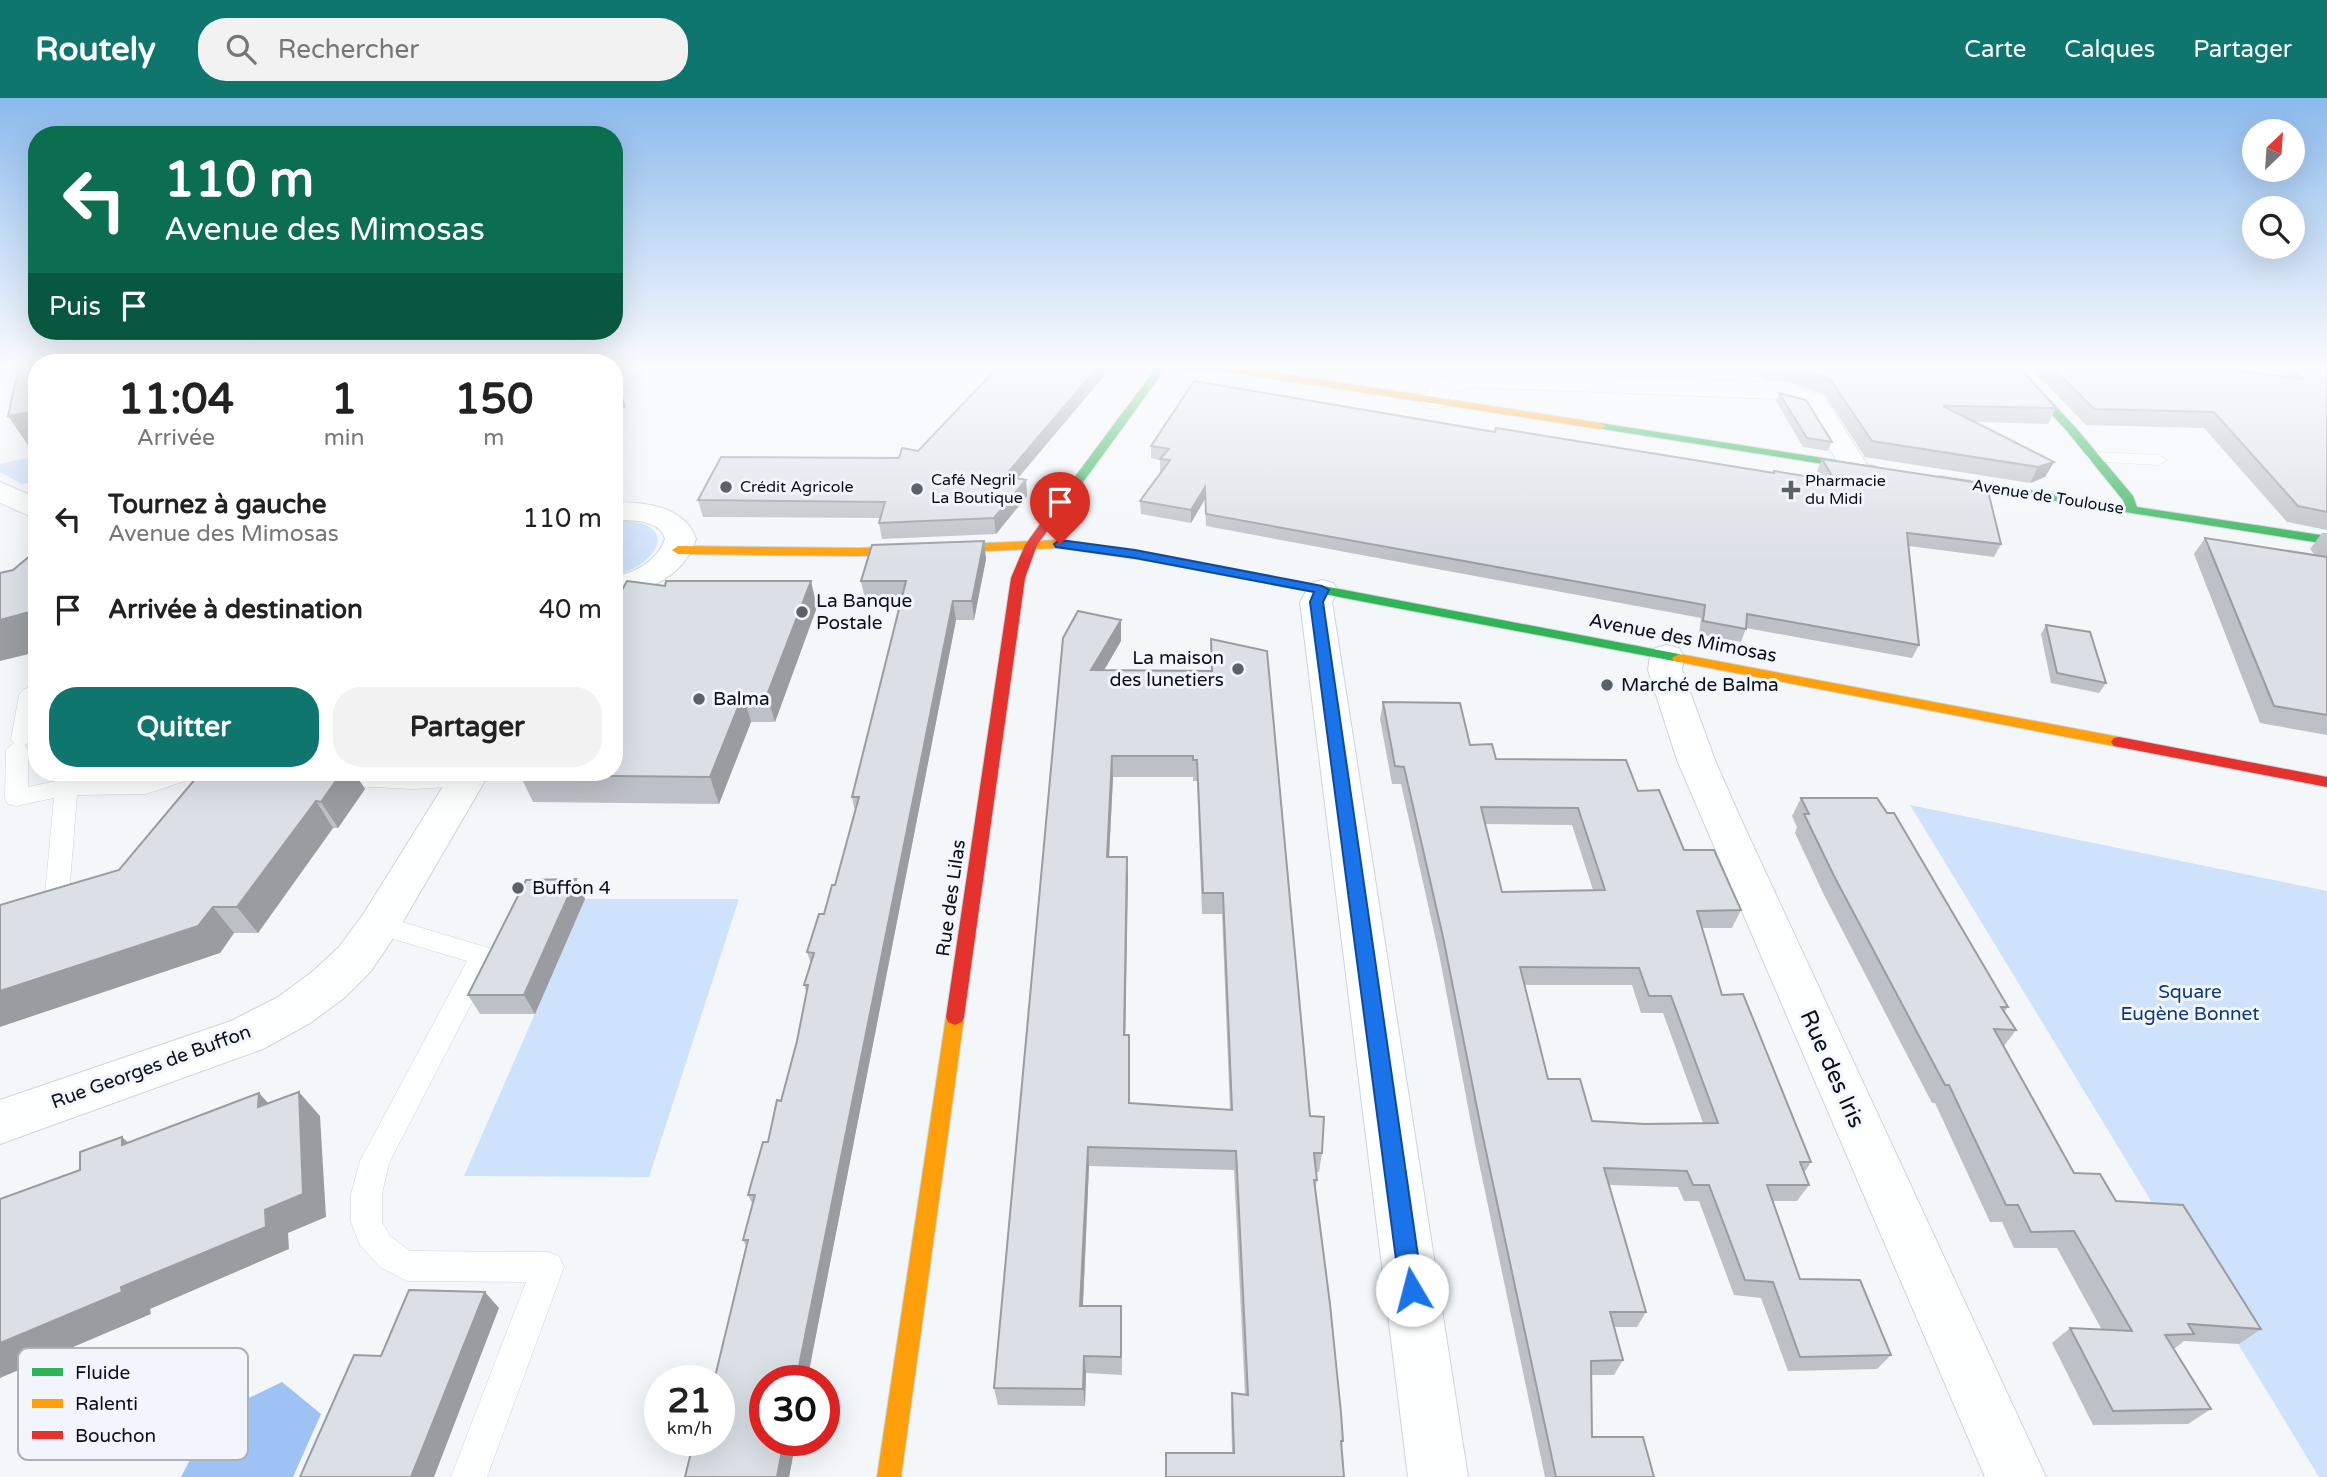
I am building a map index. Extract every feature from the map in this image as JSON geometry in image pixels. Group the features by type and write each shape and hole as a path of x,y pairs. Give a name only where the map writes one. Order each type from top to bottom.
{"street":[{"name":"Rue des Lilas","path":"889,1477 1018,578 1031,545 1114,432"},
{"path":"1637,432 1894,473"},
{"path":"1833,432 1854,466"},
{"path":"2072,432 2129,499 2132,510"},
{"name":"Avenue de Toulouse","path":"1920,477 2327,540"},
{"path":"0,491 28,505"},
{"path":"623,511 648,512 665,517 676,526 681,538 678,550 663,566 640,580 623,585"},
{"name":"Avenue des Mimosas","path":"678,550 859,552 1060,544 1135,554 2327,782"},
{"path":"1322,590 1316,602 1336,759 1438,1477"},
{"name":"Rue des Iris","path":"1667,656 1665,670 1718,814 2016,1477"},
{"name":"Rue Georges de Buffon","path":"0,1122 247,1035 294,1010 328,985 355,959 379,925 465,781"}],"lane":[{"path":"2094,457 2159,460"},
{"path":"28,705 20,745 16,798 66,787 146,786 161,781"},
{"path":"57,895 66,787"},
{"path":"379,925 483,956 374,1161 365,1191 366,1218 372,1242 387,1257 407,1266 548,1267 469,1477"}],"green space":[{"path":"28,458 28,483 22,484 0,472 0,464"},
{"path":"623,521 649,526 656,533 658,542 654,552 645,561 623,572"},
{"name":"Square Eugène Bonnet","path":"1910,805 2327,891 2327,1477 2319,1477"},
{"path":"585,899 739,899 649,1177 464,1176"}],"water":[{"path":"282,1382 321,1414 293,1477 181,1477 190,1460 248,1460 248,1398"}],"building":[{"path":"936,432 1042,432 1005,476 1026,480 994,518 879,523 885,502 698,500 721,457 899,458 902,448 918,451"},
{"path":"1160,432 1523,432 1835,481 1822,459 1992,485 1987,487 2001,544 1907,533 1919,645 1747,614 1746,629 1703,621 1705,605 1206,514 1205,487 1191,510 1140,501 1170,460 1160,459 1169,449 1151,446"},
{"path":"1803,432 1826,432 1832,442 1807,438"},
{"path":"1866,432 1995,432 2054,462 2038,467 1872,441"},
{"path":"2232,432 2327,432 2327,512 2298,506"},
{"path":"2205,538 2327,557 2327,715 2274,706"},
{"path":"984,541 972,601 953,601 799,1365 749,1365 749,1456 781,1456 777,1477 685,1477 690,1456 735,1456 735,1365 718,1365 748,1240 743,1240 755,1195 748,1195 763,1142 768,1142 777,1100 781,1101 797,1041 808,985 804,985 814,953 807,952 819,914 824,914 832,885 835,885 859,797 852,797 906,581 861,581 872,545"},
{"path":"28,558 28,612 0,620 0,573 13,570"},
{"name":"Balma","path":"627,581 665,586 666,581 811,581 767,695 743,695 710,777 623,776 623,588"},
{"path":"1078,611 1121,620 1091,670 1212,671 1211,639 1267,651 1310,1116 1324,1117 1322,1153 1314,1153 1317,1180 1314,1180 1330,1304 1341,1413 1344,1477 1166,1477 1166,1453 1234,1453 1232,1393 1248,1395 1236,1151 1088,1147 1080,1306 1121,1306 1121,1357 1084,1356 1083,1389 994,1388 1063,638","holes":["1112,756 1193,756 1193,760 1197,760 1203,893 1223,893 1232,1110 1129,1103 1129,1035 1124,1035 1127,857 1107,857"]},
{"path":"2046,625 2090,632 2106,683 2057,673"},
{"path":"1383,702 1460,703 1470,745 1492,744 1496,759 1626,760 1638,791 1659,790 1684,850 1714,850 1741,910 1697,911 1722,995 1743,994 1811,1162 1800,1162 1809,1185 1767,1185 1800,1279 1860,1280 1891,1355 1800,1357 1773,1282 1745,1280 1709,1185 1693,1185 1687,1171 1604,1168 1646,1312 1610,1312 1623,1360 1591,1361 1592,1437 1643,1437 1654,1477 1556,1477 1443,937 1404,767 1395,766","holes":["1481,807 1578,808 1605,890 1502,892","1520,967 1639,968 1649,996 1671,996 1718,1123 1645,1124 1592,1121 1580,1079 1548,1079"]},
{"path":"193,781 336,781 321,802 316,801 237,907 213,907 198,926 0,991 0,905 119,870"},
{"path":"1801,798 1877,798 1887,813 1894,813 2008,1007 2001,1007 2016,1030 1994,1029 2074,1173 2100,1174 2116,1201 2183,1205 2261,1329 2188,1324 2194,1334 2165,1335 2211,1409 2113,1411 2070,1328 2132,1331 2074,1231 2031,1232 2018,1205 2006,1205 1949,1085 1945,1085 1834,876 1804,814 1809,814"},
{"path":"576,879 524,995 468,995 526,880"},
{"path":"299,1092 303,1194 265,1210 266,1227 121,1287 122,1292 0,1343 0,1199 80,1170 80,1152 122,1137 122,1145 259,1093 258,1107"},
{"path":"409,1290 485,1292 411,1477 300,1477 354,1355 381,1356"}],"traffic: fast":[{"path":"1055,512 1114,432"},
{"path":"1640,432 1874,469"},
{"path":"2074,432 2129,499 2132,510"},
{"path":"1940,480 2327,540"},
{"path":"1151,557 1679,658"}],"traffic: slow":[{"path":"678,550 859,552 1060,544 1151,557"},
{"path":"1679,658 2119,742"},
{"path":"889,1477 955,1017"}],"traffic: jam":[{"path":"955,1017 1018,578 1031,545 1055,512"},
{"path":"2119,742 2327,782"}],"place":[{"name":"Crédit Agricole","path":"726,487"},
{"name":"Café Negril La Boutique","path":"917,489"},
{"name":"Pharmacie du Midi","path":"1791,490"},
{"name":"La Banque Postale","path":"802,612"},
{"name":"La maison des lunetiers","path":"1238,669"},
{"name":"Marché de Balma","path":"1607,685"},
{"name":"Balma","path":"699,699"},
{"name":"Buffon 4","path":"518,888"}],"route":[{"path":"1060,544 1135,554 1322,590 1316,602 1336,759 1412,1290"}]}
